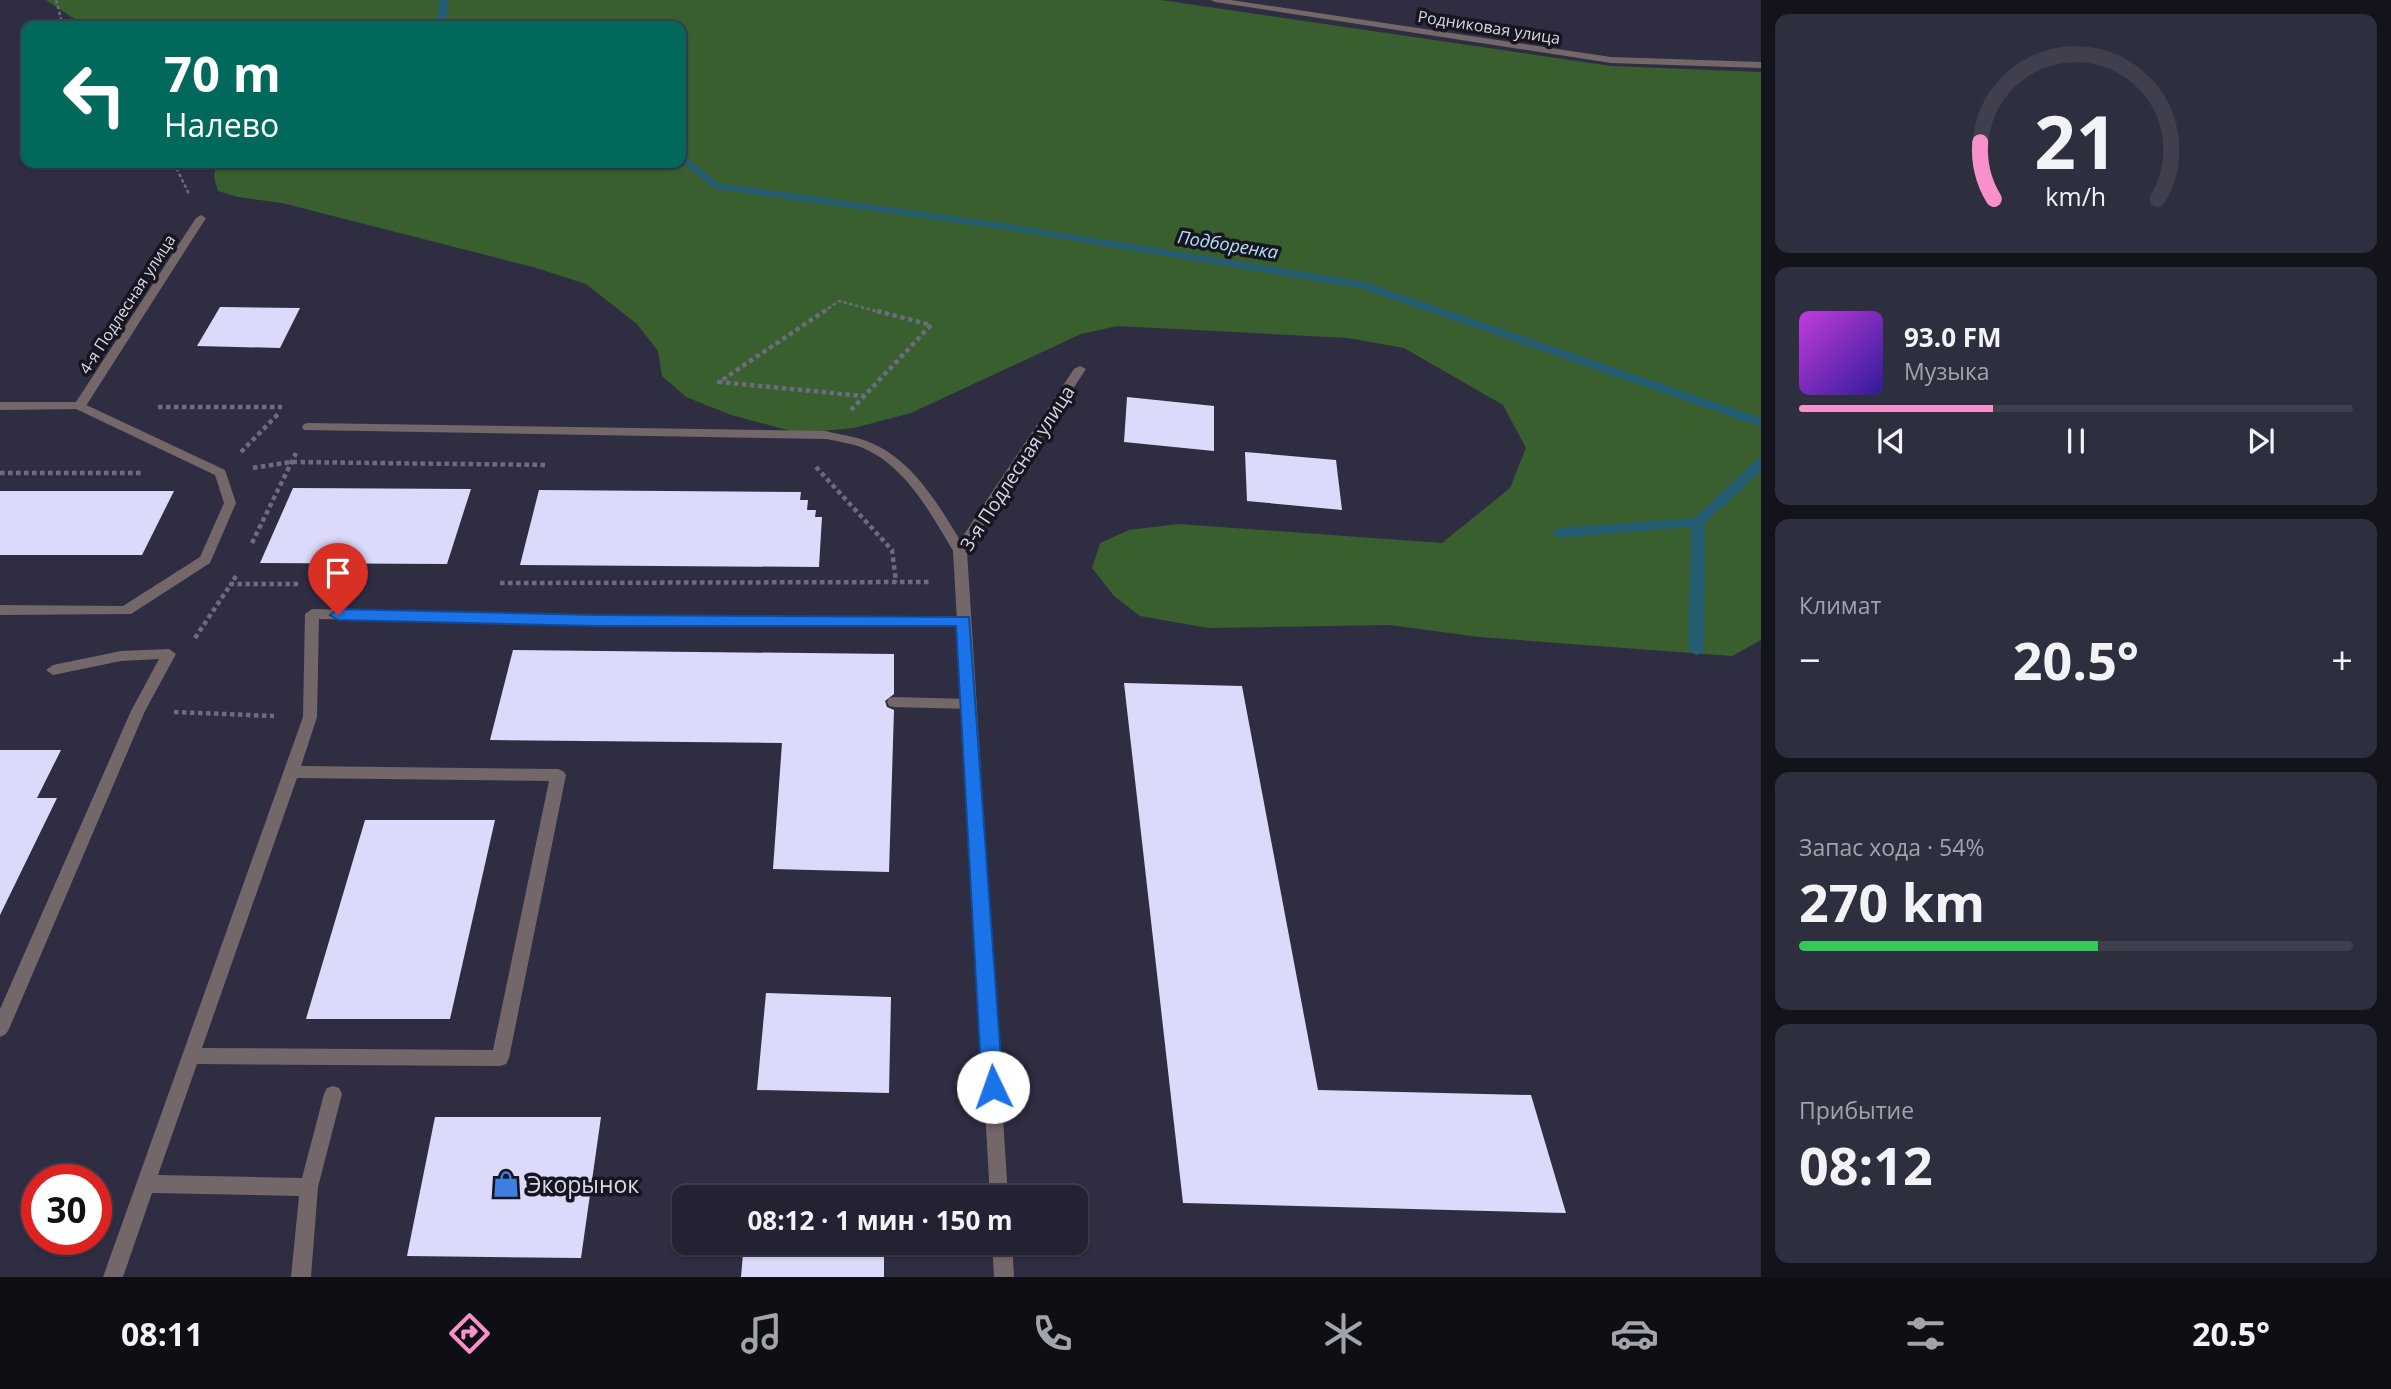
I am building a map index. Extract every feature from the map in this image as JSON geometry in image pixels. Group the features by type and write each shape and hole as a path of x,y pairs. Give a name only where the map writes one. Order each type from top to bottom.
{"street":[{"name":"Родниковая улица","path":"1214,0 1611,60 1761,65"},
{"name":"4-я Подлесная улица","path":"80,406 201,218"},
{"name":"3-я Подлесная улица","path":"998,1185 960,551 1080,369"},
{"path":"0,406 80,406 221,472 230,503 205,560 127,611 0,610"},
{"path":"308,428 826,435 864,444 897,464 923,492 960,551"},
{"path":"113,1277 310,717 312,614 595,621 964,621"},
{"path":"53,670 121,656 169,654"},
{"path":"0,1029 138,711 169,654"},
{"path":"894,702 969,704"},
{"path":"191,1056 500,1058 558,775 291,772"},
{"path":"301,1277 309,1187 333,1094"},
{"path":"146,1184 309,1187"},
{"path":"1003,1255 1004,1277"}],"path":[{"path":"56,0 62,21"},
{"path":"826,435 864,396 931,325 839,301 719,382 864,396"},
{"path":"148,406 284,407 221,472"},
{"path":"248,550 308,428"},
{"path":"221,472 292,462 555,465"},
{"path":"804,467 818,467 892,550 896,582"},
{"path":"0,473 152,473"},
{"path":"169,654 198,636 237,573"},
{"path":"491,583 961,581"},
{"path":"231,584 309,584 312,614"},
{"path":"138,711 310,717"}],"green space":[{"path":"46,0 1161,0 1611,66 1761,72 1761,640 1732,656 1479,637 1390,625 1208,628 1140,616 1114,596 1092,568 1100,543 1129,530 1179,524 1442,543 1510,488 1526,448 1503,405 1404,348 1348,338 1117,326 1081,334 911,413 854,428 799,433 731,415 686,397 662,376 658,351 637,324 586,284 533,267 282,203 238,197 218,191 214,178 215,168 686,168 686,21 78,21"}],"building":[{"path":"220,307 300,308 280,348 197,346"},
{"path":"1127,397 1214,406 1214,451 1124,442"},
{"path":"1245,452 1336,460 1342,510 1247,501"},
{"path":"293,488 471,489 447,564 260,563"},
{"path":"539,490 801,492 800,500 808,500 807,510 816,510 815,517 822,517 819,567 520,565"},
{"path":"0,491 174,491 142,555 0,555"},
{"path":"513,650 894,654 894,694 885,701 887,707 894,710 889,872 773,869 782,743 490,740"},
{"path":"1124,683 1242,686 1318,1090 1531,1095 1566,1213 1183,1203"},
{"path":"0,750 61,750 37,798 57,798 0,915"},
{"path":"365,820 495,820 450,1019 306,1019"},
{"path":"766,993 891,997 889,1093 757,1090"},
{"path":"435,1117 601,1117 581,1258 407,1256"},
{"path":"749,1183 817,1185 749,1185"},
{"path":"743,1255 884,1255 884,1277 741,1277"}],"waterway":[{"name":"Подборенка","path":"442,21 444,0"},
{"name":"Подборенка","path":"686,160 715,186 1009,227 1365,286 1761,423"},
{"path":"1698,522 1761,463"},
{"path":"1559,533 1698,522"},
{"path":"1696,649 1698,522"}],"place":[{"name":"Экорынок","path":"506,1184"}],"route":[{"path":"338,615 595,621 964,621 993,1087"}]}
